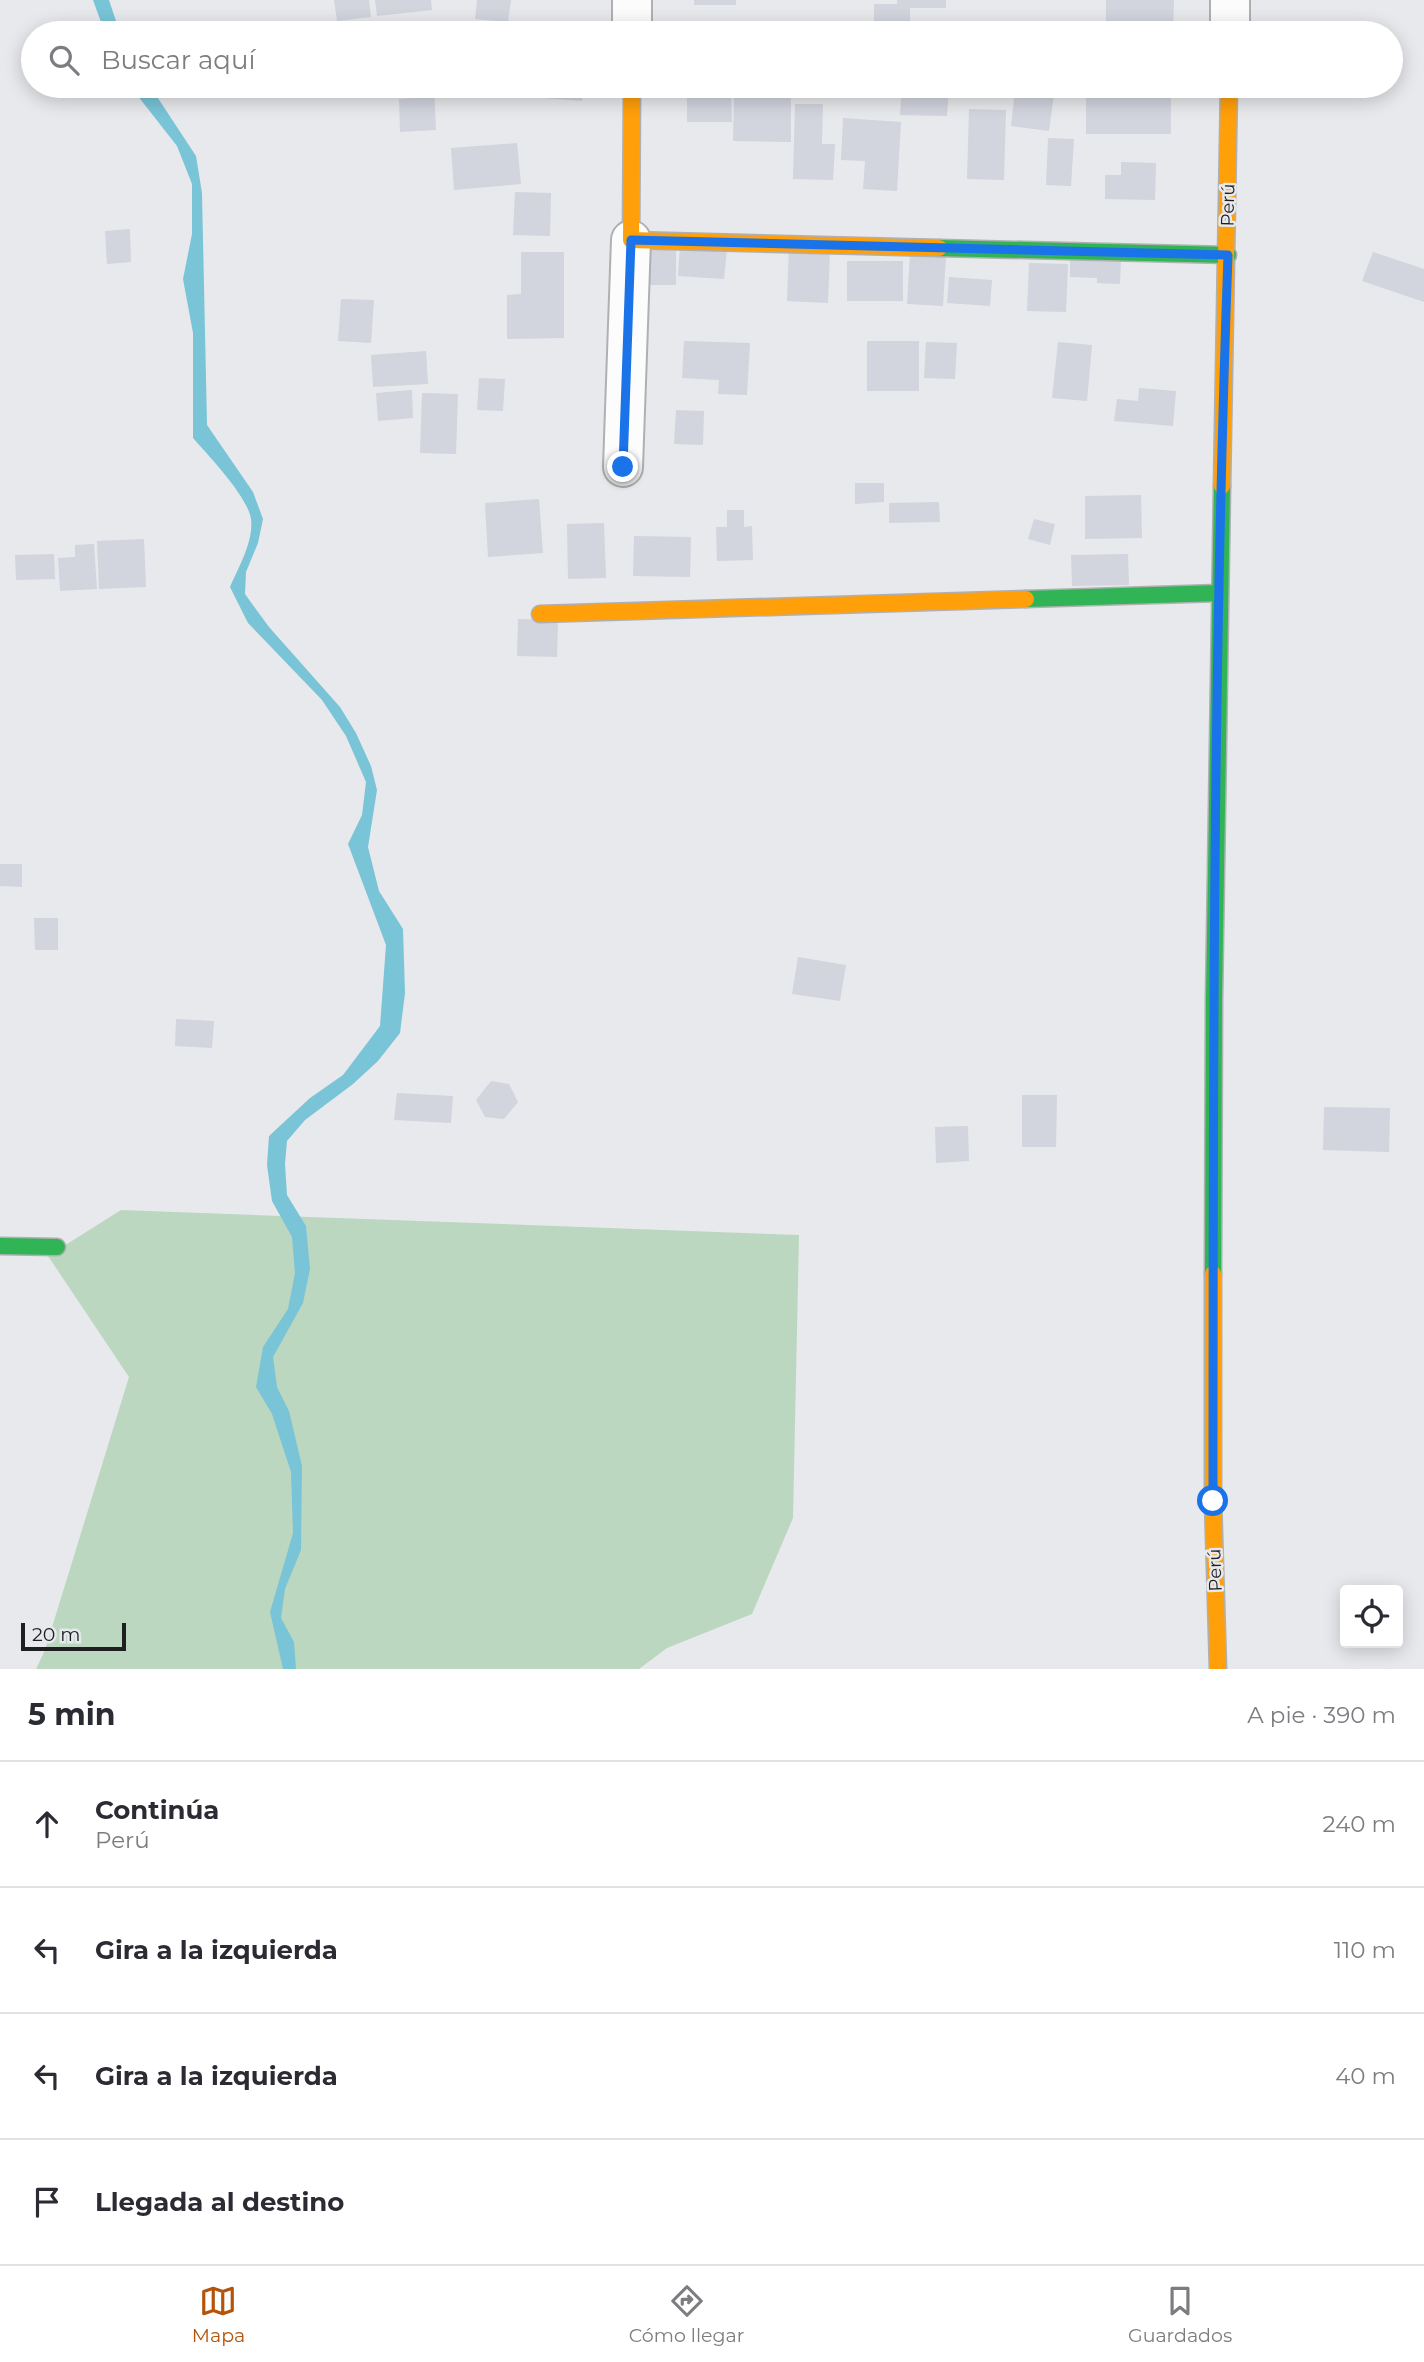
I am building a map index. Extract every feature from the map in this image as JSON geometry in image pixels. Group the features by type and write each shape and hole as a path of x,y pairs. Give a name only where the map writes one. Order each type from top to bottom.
{"street":[{"path":"632,0 632,21"},
{"path":"1230,0 1230,21"},
{"path":"623,467 631,240 632,98"},
{"name":"Perú","path":"1218,1669 1213,1501 1213,1000 1229,98"},
{"path":"631,240 1228,255"},
{"path":"540,614 1219,593"},
{"path":"0,1246 57,1247"}],"green space":[{"path":"121,1210 799,1235 793,1518 752,1614 667,1648 639,1669 36,1669 45,1650 129,1377 48,1256"}],"water":[{"path":"93,0 109,0 116,21 101,21"},
{"path":"139,98 158,98 196,156 202,193 207,425 253,492 263,519 258,543 246,572 245,594 269,627 340,707 356,733 371,766 377,790 368,847 379,891 403,929 405,993 400,1033 378,1061 353,1084 305,1120 287,1141 287,1195 306,1226 310,1269 303,1303 273,1357 277,1387 289,1411 302,1466 301,1550 285,1589 281,1618 294,1642 296,1669 283,1669 270,1612 293,1533 291,1472 272,1414 256,1387 263,1347 288,1309 295,1273 292,1237 272,1201 267,1165 269,1136 310,1098 343,1075 380,1026 386,945 348,844 362,815 366,782 346,736 322,700 248,623 230,587 248,545 251,519 243,499 193,438 193,333 183,279 192,234 192,184 177,146"}],"building":[{"path":"334,0 369,0 371,17 337,21"},
{"path":"375,0 431,0 432,10 377,16"},
{"path":"477,0 511,0 508,21 475,19"},
{"path":"694,0 736,0 736,5 694,5"},
{"path":"897,0 946,0 946,8 910,8 910,21 874,21 874,4 897,4"},
{"path":"1106,0 1174,0 1173,21 1106,21"},
{"path":"435,98 436,130 400,132 399,99"},
{"path":"543,98 582,98 582,101"},
{"path":"687,98 731,98 732,122 687,122"},
{"path":"734,98 791,98 791,142 733,141"},
{"path":"901,98 948,98 947,116 900,115"},
{"path":"1014,98 1054,98 1049,131 1011,126"},
{"path":"1086,98 1171,98 1171,134 1086,134"},
{"path":"795,104 823,104 822,144 835,144 833,180 793,179"},
{"path":"969,109 1006,110 1004,180 967,179"},
{"path":"843,118 901,122 897,191 863,189 865,161 841,160"},
{"path":"1048,138 1074,139 1071,186 1046,185"},
{"path":"517,143 521,184 454,190 451,148"},
{"path":"1121,162 1156,163 1155,200 1105,199 1105,175 1121,175"},
{"path":"515,192 551,193 550,236 513,235"},
{"path":"130,229 131,262 107,264 105,231"},
{"path":"680,247 727,249 724,279 678,276"},
{"path":"636,248 676,248 676,285 636,285"},
{"path":"789,248 830,249 828,303 787,301"},
{"path":"521,252 564,252 564,338 507,339 507,295 521,294"},
{"path":"1373,252 1424,269 1424,302 1362,281"},
{"path":"910,253 946,255 943,306 907,304"},
{"path":"1070,259 1121,259 1120,284 1097,283 1097,278 1070,277"},
{"path":"847,261 903,261 903,301 847,301"},
{"path":"1029,263 1068,264 1066,312 1027,311"},
{"path":"949,277 992,280 990,306 947,303"},
{"path":"341,299 374,300 371,343 338,341"},
{"path":"684,341 750,343 747,395 718,394 719,380 682,378"},
{"path":"867,341 919,341 919,391 867,391"},
{"path":"926,342 957,343 955,379 924,378"},
{"path":"1058,342 1092,345 1087,401 1052,398"},
{"path":"426,351 428,384 373,387 371,355"},
{"path":"479,378 505,379 503,411 477,410"},
{"path":"1139,388 1176,391 1173,426 1114,421 1117,399 1138,401"},
{"path":"412,390 413,418 378,421 376,393"},
{"path":"422,393 458,394 456,454 420,453"},
{"path":"676,410 704,411 703,445 674,444"},
{"path":"855,483 884,483 884,502 855,504"},
{"path":"1141,495 1142,538 1085,539 1085,496"},
{"path":"539,499 543,553 488,557 485,503"},
{"path":"939,502 940,522 889,523 889,503"},
{"path":"727,510 744,510 744,527 752,526 753,560 717,561 716,527 727,527"},
{"path":"1034,519 1055,524 1050,545 1028,539"},
{"path":"604,523 606,578 568,579 567,524"},
{"path":"634,536 691,537 690,577 633,576"},
{"path":"144,539 146,587 99,589 97,541"},
{"path":"94,544 97,589 60,591 58,558 75,557 75,545"},
{"path":"54,554 55,579 16,580 15,555"},
{"path":"1128,554 1129,585 1072,586 1071,555"},
{"path":"518,619 558,620 557,657 517,656"},
{"path":"0,864 22,864 22,887 0,886"},
{"path":"34,918 58,918 58,950 35,950"},
{"path":"798,957 846,965 840,1001 792,994"},
{"path":"176,1019 214,1021 212,1048 175,1046"},
{"path":"491,1081 509,1084 518,1102 504,1119 485,1117 476,1100"},
{"path":"397,1093 453,1096 451,1123 394,1120"},
{"path":"1022,1095 1057,1095 1056,1147 1022,1147"},
{"path":"1324,1107 1390,1108 1389,1152 1323,1150"},
{"path":"968,1126 969,1161 936,1163 935,1127"}],"traffic: fast":[{"path":"939,248 1228,255"},
{"path":"1213,1274 1214,1000 1222,486"},
{"path":"1026,599 1219,593"},
{"path":"0,1246 57,1247"}],"traffic: slow":[{"path":"632,98 631,240 939,248"},
{"path":"1222,486 1229,98"},
{"path":"540,614 1026,599"},
{"path":"1213,1274 1213,1501 1218,1669"}],"route":[{"path":"623,467 631,240 1228,255 1222,430 1213,1000 1213,1501"}]}
